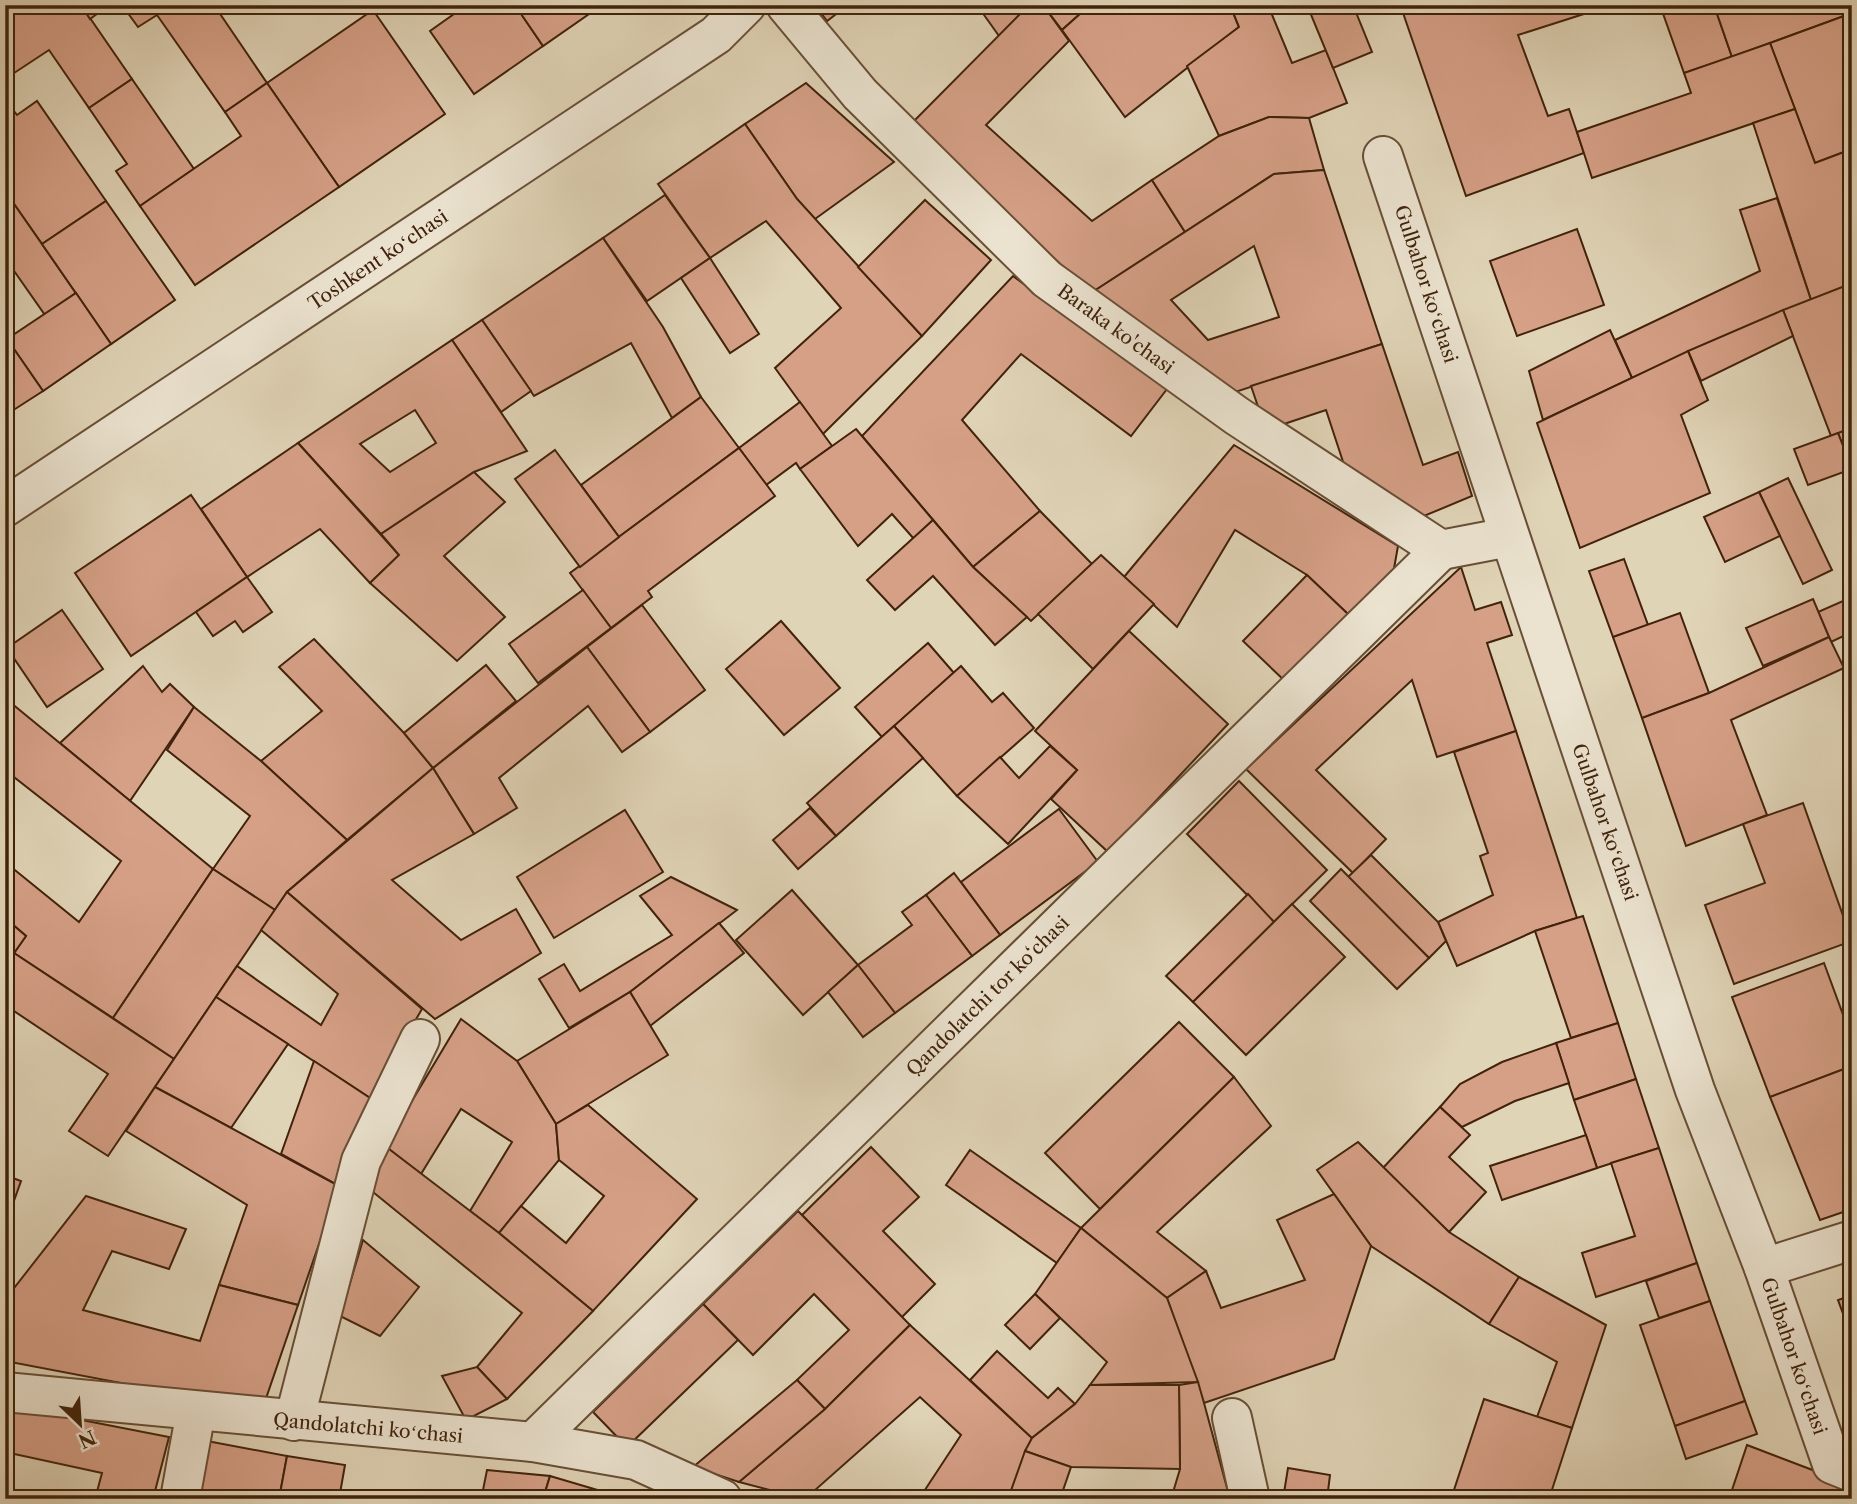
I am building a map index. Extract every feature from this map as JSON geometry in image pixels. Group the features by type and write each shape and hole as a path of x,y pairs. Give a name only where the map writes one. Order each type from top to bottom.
{"street":[{"name":"Toshkent koʻchasi","path":"5,507 716,35 746,5"},
{"name":"Baraka ko'chasi","path":"786,5 860,94 1046,279 1237,416 1441,550"},
{"name":"Gulbahor koʻchasi","path":"1383,156 1695,1090 1764,1269 1832,1464 1852,1472"},
{"path":"1441,550 1509,537"},
{"name":"Qandolatchi tor ko‘chasi","path":"533,1442 1441,550"},
{"path":"294,1421 361,1161 420,1040"},
{"path":"1764,1269 1852,1240"},
{"name":"Qandolatchi koʻchasi","path":"5,1392 533,1442 636,1460 722,1499"},
{"path":"180,1499 196,1411"},
{"path":"1232,1418 1250,1499"}],"building":[{"path":"25,5 81,5 132,79 89,108 49,50 5,79 5,19"},
{"path":"81,5 109,5 90,19"},
{"path":"122,5 214,5 267,83 225,112 157,15 138,27"},
{"path":"458,5 515,5 543,46 474,94 430,31 461,9"},
{"path":"515,5 602,5 543,46"},
{"path":"815,5 848,5 827,21"},
{"path":"977,5 1029,5 999,36"},
{"path":"1029,5 1043,5 1069,41 986,125 1092,221 1152,180 1185,232 1091,293 911,124"},
{"path":"1043,5 1090,5 1062,30"},
{"path":"1090,5 1174,5 1178,11 1230,5 1239,27 1125,117 1062,30"},
{"path":"1174,5 1219,5 1178,11"},
{"path":"1230,5 1268,5 1292,63 1326,50 1347,103 1309,118 1269,117 1219,136 1187,66 1239,27"},
{"path":"1307,5 1353,5 1372,52 1333,68"},
{"path":"1417,5 1612,5 1518,35 1548,116 1569,109 1584,153 1466,196 1402,10"},
{"path":"1660,5 1714,5 1732,57 1684,73"},
{"path":"1714,5 1852,5 1852,13 1732,57"},
{"path":"373,10 445,114 339,187 267,83"},
{"path":"1844,16 1852,37 1852,149 1815,163 1770,43"},
{"path":"1770,43 1795,109 1592,178 1577,132 1691,93 1684,73"},
{"path":"132,79 194,169 140,206 116,171 127,164 89,108"},
{"path":"267,83 339,187 195,285 140,206 241,136 225,112"},
{"path":"806,83 894,162 815,219 797,199 745,124"},
{"path":"5,99 17,115 37,101 106,201 42,244 5,191"},
{"path":"1795,109 1815,163 1852,149 1852,284 1811,300 1753,123"},
{"path":"1269,117 1309,118 1324,170 1274,174 1185,232 1152,180 1219,136"},
{"path":"745,124 797,199 922,336 823,434 775,368 841,308 766,221 710,258 658,184"},
{"path":"1324,170 1382,344 1220,397 1091,293 1274,174","holes":["1254,246 1279,317 1208,340 1171,300"]},
{"path":"5,191 76,293 45,315 5,258"},
{"path":"665,195 710,258 647,301 603,238"},
{"path":"1777,198 1811,300 1632,378 1615,340 1760,271 1740,210"},
{"path":"925,200 991,260 922,336 858,267"},
{"path":"106,201 175,300 111,344 42,244"},
{"path":"1577,229 1604,305 1517,336 1490,261"},
{"path":"603,238 663,327 701,397 672,418 631,343 534,396 482,320"},
{"path":"710,258 759,334 730,353 681,278"},
{"path":"1013,276 1167,389 1131,436 1021,354 962,420 1040,511 973,567 862,436"},
{"path":"1850,284 1852,428 1831,436 1783,310"},
{"path":"76,293 111,344 43,391 7,339"},
{"path":"1783,310 1793,336 1701,381 1688,351"},
{"path":"482,320 531,391 501,412 452,340"},
{"path":"1610,330 1632,378 1543,420 1529,371"},
{"path":"5,336 43,391 12,411 5,401"},
{"path":"452,340 527,451 474,472 381,534 298,443","holes":["415,410 436,443 390,472 360,444"]},
{"path":"1382,344 1423,465 1458,452 1472,496 1424,516 1352,489 1326,410 1266,430 1251,386"},
{"path":"1688,351 1708,400 1681,415 1710,493 1580,548 1537,423"},
{"path":"701,397 739,448 619,537 581,485"},
{"path":"800,402 832,446 800,469 796,463 766,485 739,448"},
{"path":"1852,428 1852,469 1838,433"},
{"path":"856,429 933,520 914,539 892,514 858,546 800,469"},
{"path":"1838,433 1852,469 1808,485 1794,449"},
{"path":"298,443 399,555 370,583 320,529 247,577 201,509"},
{"path":"1234,445 1398,546 1392,580 1350,616 1307,575 1235,530 1177,627 1124,577"},
{"path":"739,448 775,496 648,591 652,597 611,628 570,573"},
{"path":"555,450 619,537 580,567 515,479"},
{"path":"474,472 505,502 444,556 505,617 457,661 370,583 399,555 381,534"},
{"path":"1788,478 1832,570 1803,584 1759,492"},
{"path":"1759,492 1780,536 1725,562 1704,517"},
{"path":"191,495 247,577 131,656 75,573"},
{"path":"1040,511 1092,564 1031,621 973,567"},
{"path":"933,520 973,567 1027,617 995,645 933,576 895,610 867,580"},
{"path":"1101,555 1154,604 1093,669 1038,614"},
{"path":"1624,559 1648,625 1613,637 1589,571"},
{"path":"1461,567 1475,610 1501,602 1512,635 1487,643 1516,731 1437,757 1412,680 1316,770 1386,839 1353,873 1246,769"},
{"path":"1307,575 1350,616 1287,683 1243,641"},
{"path":"247,577 272,612 243,632 235,621 213,636 196,612"},
{"path":"583,590 611,628 538,683 509,644"},
{"path":"1852,597 1852,632 1831,642 1818,612"},
{"path":"1813,599 1829,637 1763,666 1746,628"},
{"path":"642,605 705,690 650,732 587,647"},
{"path":"62,610 103,669 47,707 7,648"},
{"path":"1680,613 1709,693 1642,718 1613,637"},
{"path":"781,621 840,688 784,735 726,669"},
{"path":"1129,631 1228,724 1108,852 1051,799 1077,770 1035,731"},
{"path":"1829,637 1844,668 1731,720 1767,815 1686,846 1642,718 1709,693"},
{"path":"314,639 404,733 433,768 347,840 261,761 322,711 279,667"},
{"path":"928,643 954,673 882,737 855,707"},
{"path":"587,647 650,732 622,752 588,706 499,778 517,808 474,834 433,768"},
{"path":"486,665 516,701 433,768 404,733"},
{"path":"143,666 162,692 170,684 194,707 130,801 60,743"},
{"path":"961,666 992,702 1003,693 1034,728 957,796 894,726"},
{"path":"5,698 213,869 113,1018 14,953 26,936 5,918 5,862 79,922 121,861 10,774 5,777"},
{"path":"194,707 261,761 347,840 287,892 275,910 213,869 250,816 167,750"},
{"path":"894,726 923,758 836,836 807,803"},
{"path":"1516,731 1577,918 1535,931 1457,966 1438,922 1493,895 1480,856 1488,853 1454,752"},
{"path":"1050,746 1077,770 1008,844 957,796 1000,757 1019,778"},
{"path":"433,768 474,834 392,880 461,940 516,909 541,953 435,1019 287,892"},
{"path":"1239,781 1327,870 1274,922 1187,834"},
{"path":"1803,803 1852,941 1734,984 1705,905 1765,883 1743,824"},
{"path":"810,808 836,836 798,869 773,840"},
{"path":"1059,809 1098,862 1000,935 961,882"},
{"path":"625,810 663,872 554,938 517,877"},
{"path":"1371,855 1438,922 1446,941 1429,958 1348,877"},
{"path":"213,869 275,910 174,1059 113,1018"},
{"path":"1341,869 1429,958 1397,989 1310,901"},
{"path":"954,873 1000,935 972,956 926,895"},
{"path":"671,877 737,910 630,992 569,1028 539,979 564,964 580,991 672,935 640,896"},
{"path":"792,890 858,965 803,1015 736,940"},
{"path":"287,892 422,1009 370,1098 216,997 237,966 321,1025 338,994 261,930"},
{"path":"1248,894 1274,922 1193,1002 1166,976"},
{"path":"926,895 972,956 895,1013 858,965 912,925 902,912"},
{"path":"1292,904 1345,957 1246,1055 1193,1002"},
{"path":"1583,916 1618,1023 1571,1038 1535,931"},
{"path":"5,918 26,936 5,966"},
{"path":"719,923 744,953 650,1026 630,992"},
{"path":"14,953 174,1059 108,1156 69,1131 108,1074 5,1005 5,966"},
{"path":"1824,963 1852,1039 1852,1066 1770,1097 1732,997"},
{"path":"858,965 895,1013 863,1037 828,992"},
{"path":"630,992 668,1055 556,1124 517,1061"},
{"path":"216,997 288,1044 231,1128 155,1087"},
{"path":"461,1019 517,1061 556,1124 559,1160 499,1233 470,1211 512,1142 461,1109 421,1174 385,1146"},
{"path":"1179,1022 1234,1077 1100,1209 1045,1153"},
{"path":"1618,1023 1636,1079 1574,1100 1556,1043"},
{"path":"1556,1043 1569,1083 1515,1101 1462,1127 1440,1107 1460,1084 1502,1062"},
{"path":"314,1061 370,1098 339,1186 281,1154"},
{"path":"1852,1066 1852,1209 1820,1220 1770,1097"},
{"path":"1234,1077 1271,1126 1157,1232 1206,1271 1167,1298 1081,1228"},
{"path":"1636,1079 1659,1148 1597,1168 1574,1100"},
{"path":"155,1087 339,1186 298,1305 219,1285 247,1205 126,1131"},
{"path":"588,1105 697,1199 593,1311 499,1233 521,1206 566,1243 604,1196 559,1160 556,1124"},
{"path":"1440,1107 1470,1135 1449,1157 1486,1192 1449,1232 1382,1169"},
{"path":"1586,1135 1597,1168 1502,1200 1490,1166"},
{"path":"1358,1142 1449,1232 1519,1277 1489,1324 1371,1246 1317,1170"},
{"path":"385,1146 499,1233 593,1311 507,1399 477,1367 522,1313 368,1188"},
{"path":"871,1147 919,1197 883,1231 935,1284 902,1317 802,1215"},
{"path":"1659,1148 1697,1263 1596,1297 1582,1253 1635,1236 1611,1163"},
{"path":"970,1150 1081,1228 1057,1263 946,1185"},
{"path":"5,1175 21,1181 5,1226"},
{"path":"1334,1194 1371,1246 1334,1359 1204,1403 1167,1298 1206,1271 1221,1308 1305,1280 1277,1220"},
{"path":"86,1196 186,1229 169,1269 112,1251 83,1310 200,1341 219,1285 298,1305 262,1410 5,1361 5,1306 11,1292"},
{"path":"798,1211 910,1325 825,1409 797,1380 849,1330 814,1294 753,1355 703,1304"},
{"path":"1081,1228 1167,1298 1198,1382 1090,1385 1107,1362 1035,1294"},
{"path":"363,1240 419,1287 380,1336 340,1316"},
{"path":"1697,1263 1710,1301 1659,1318 1646,1281"},
{"path":"1519,1277 1606,1325 1572,1428 1537,1417 1557,1362 1489,1324"},
{"path":"1035,1294 1060,1318 1030,1349 1005,1325"},
{"path":"1852,1295 1852,1338 1838,1300"},
{"path":"1710,1301 1745,1401 1675,1426 1640,1325"},
{"path":"703,1304 738,1340 627,1447 593,1412"},
{"path":"910,1325 1032,1438 1008,1499 982,1499 976,1494 974,1499 919,1499 961,1435 920,1397 805,1499 739,1482 825,1409"},
{"path":"997,1351 1048,1398 1058,1388 1075,1404 1032,1438 970,1380"},
{"path":"477,1367 507,1399 466,1420 442,1376"},
{"path":"797,1380 825,1409 739,1482 693,1467"},
{"path":"1198,1382 1230,1499 1171,1499 1180,1469 1179,1385"},
{"path":"1090,1385 1179,1385 1180,1469 1071,1467 1025,1451 1032,1438 1075,1404"},
{"path":"1484,1399 1572,1428 1549,1499 1451,1499"},
{"path":"1745,1401 1757,1434 1686,1459 1675,1426"},
{"path":"5,1406 15,1407 5,1450"},
{"path":"15,1407 169,1437 153,1499 95,1499 102,1473 5,1452"},
{"path":"207,1441 287,1456 279,1499 227,1499 198,1493"},
{"path":"1747,1445 1852,1485 1852,1499 1729,1499"},
{"path":"1025,1451 1071,1467 1060,1499 1008,1499"},
{"path":"287,1456 345,1465 339,1499 279,1499"},
{"path":"1288,1468 1330,1475 1327,1499 1283,1499"},
{"path":"487,1470 550,1476 543,1499 493,1499 482,1495"},
{"path":"550,1476 628,1499 543,1499"}]}
